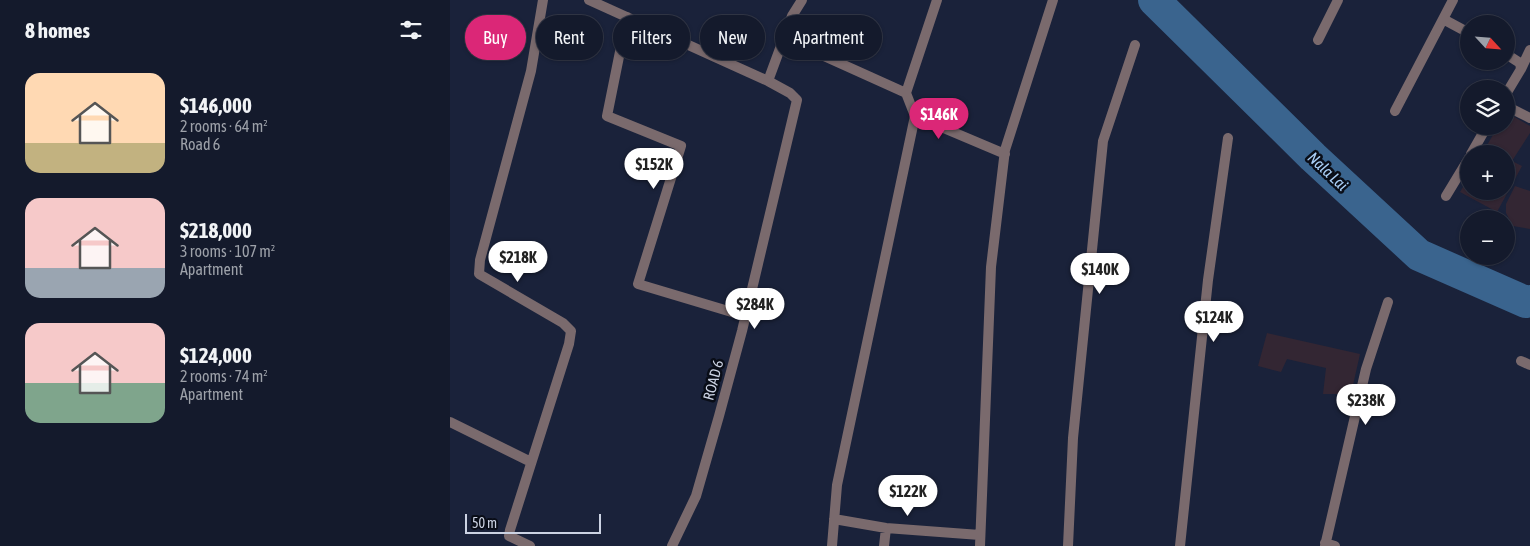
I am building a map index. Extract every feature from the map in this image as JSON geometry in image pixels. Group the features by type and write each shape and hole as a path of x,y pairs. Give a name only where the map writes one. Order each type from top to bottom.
{"street":[{"path":"530,546 509,536 569,344 571,331 563,323 479,274 480,260 531,71 543,0"},
{"path":"589,0 604,3 625,15"},
{"path":"793,15 802,0"},
{"path":"832,546 837,485 915,116 906,93 937,0"},
{"path":"980,546 991,267 1005,154 1052,0"},
{"path":"1318,40 1338,0"},
{"path":"1395,111 1453,0"},
{"path":"1443,18 1460,28"},
{"path":"690,45 768,81 776,60"},
{"path":"1068,546 1073,438 1103,141 1135,45"},
{"path":"1514,80 1530,50"},
{"path":"618,60 607,116 682,146 638,284 745,316"},
{"path":"833,60 906,93"},
{"path":"1515,60 1520,63 1521,69"},
{"name":"ROAD 6","path":"672,546 696,496 745,316 797,100 790,93 768,81"},
{"path":"1515,110 1530,118"},
{"path":"915,116 1005,154"},
{"path":"1180,546 1208,280 1228,138"},
{"path":"1446,196 1460,173"},
{"path":"1329,545 1366,369 1388,302"},
{"path":"450,422 531,462"},
{"path":"834,519 886,528 980,535"},
{"path":"884,546 886,528"}],"shaded area":[{"path":"1515,117 1530,126 1530,133 1515,156 1515,145 1487,145 1493,135 1515,135"},
{"path":"1515,162 1522,166 1515,179"},
{"path":"1515,186 1530,191 1530,229 1515,226 1515,210 1506,210 1508,200 1515,200"},
{"path":"1475,200 1504,200 1498,210 1493,210"},
{"path":"1267,333 1360,354 1351,394 1323,394 1326,368 1287,359 1281,372 1258,366"}],"waterway":[{"name":"Nala Lai","path":"1154,0 1313,157 1419,255 1526,302 1530,301"}]}
